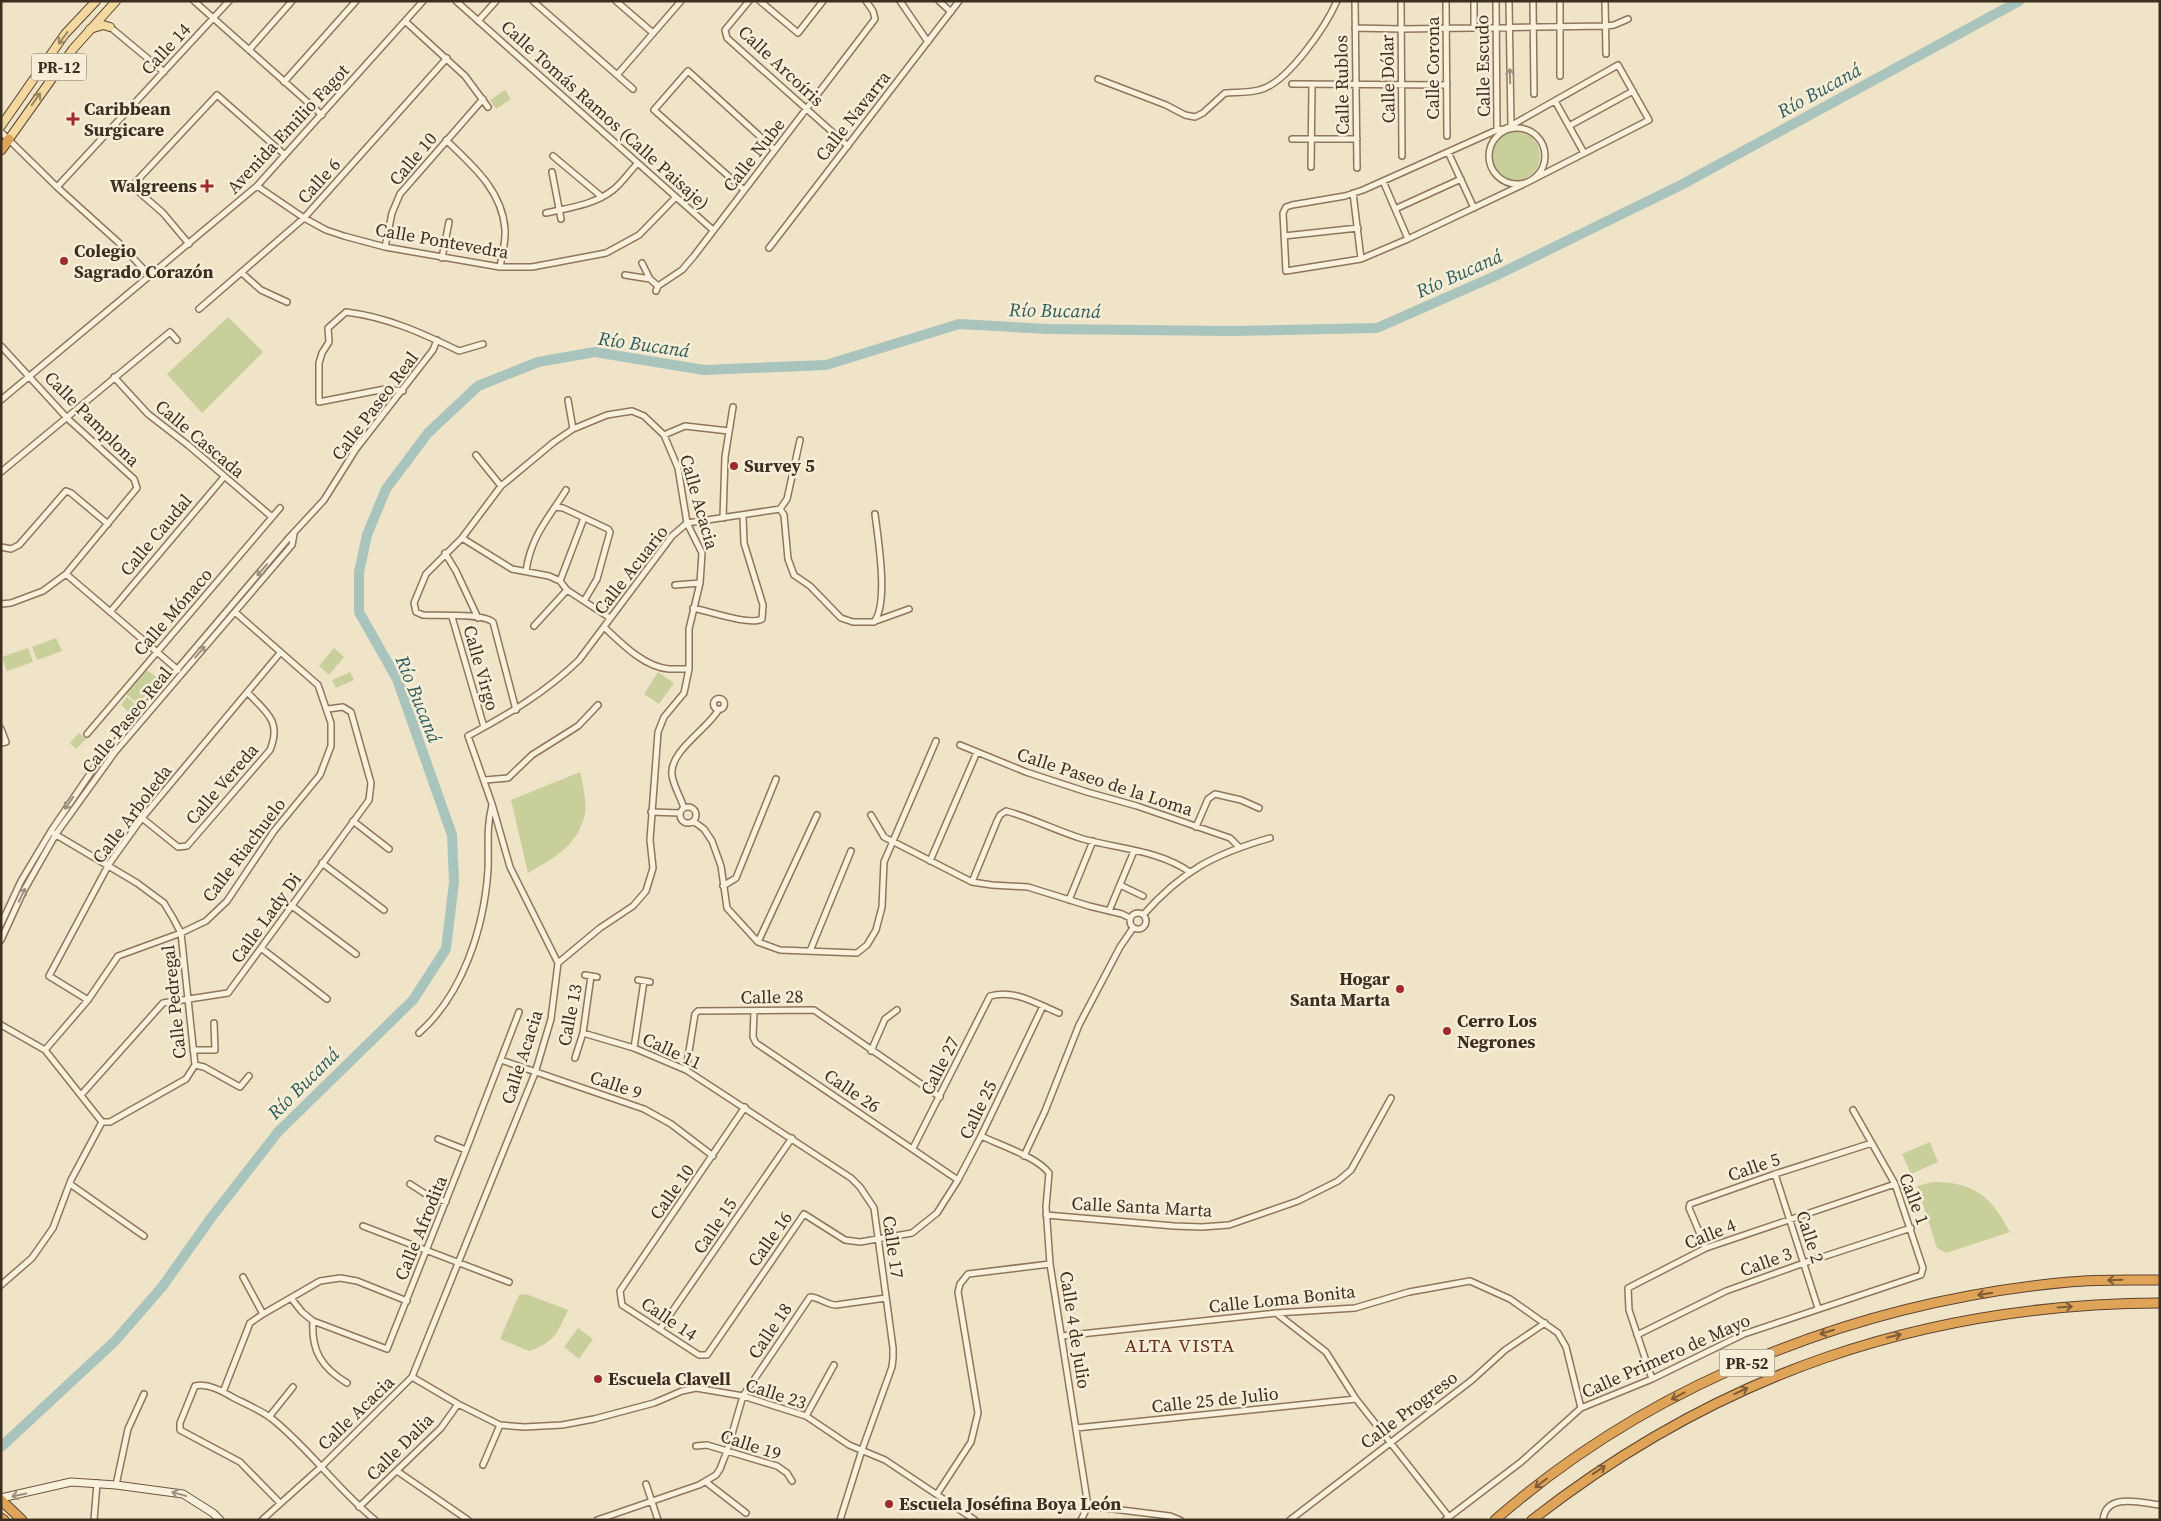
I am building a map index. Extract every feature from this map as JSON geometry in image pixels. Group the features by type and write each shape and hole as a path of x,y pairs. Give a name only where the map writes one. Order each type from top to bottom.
{"highway":[{"name":"PR-12","path":"1,150 9,139"},
{"name":"PR-52","path":"1495,1520 1543,1481 1612,1434 1700,1384 1745,1363 1810,1338 1885,1315 1952,1299 2070,1282 2160,1280"},
{"name":"PR-52","path":"1532,1520 1572,1489 1647,1440 1709,1406 1767,1379 1826,1356 1871,1342 1960,1322 2046,1308 2108,1303 2160,1303"},
{"path":"1,1499 22,1520"}],"main road":[{"name":"PR-12","path":"1,126 65,34 96,1"},
{"name":"PR-12","path":"9,139 50,79 90,29 116,1"},
{"path":"104,13 110,27"},
{"path":"90,29 103,25 110,27"}],"street":[{"path":"194,1 322,115"},
{"name":"Calle 14","path":"57,187 229,1"},
{"path":"249,50 292,1"},
{"path":"284,82 356,1"},
{"name":"Avenida Emilio Fagot","path":"1,400 190,244 257,186 423,1"},
{"name":"Calle Tomás Ramos (Calle Paisaje)","path":"456,1 713,230"},
{"path":"478,21 496,1"},
{"path":"533,1 633,89"},
{"path":"616,1 653,33"},
{"path":"617,75 681,1"},
{"name":"Calle Arcoíris","path":"749,1 724,30 727,38 848,146"},
{"path":"760,1 798,33 824,1"},
{"name":"Calle Nube","path":"650,279 657,289 682,270 776,150 875,19 866,1"},
{"path":"900,1 928,42"},
{"path":"939,1 951,12"},
{"name":"Calle Navarra","path":"770,248 959,1"},
{"path":"1098,78 1166,104 1185,115 1195,117 1203,114 1224,93 1261,90 1278,81 1304,54 1337,1"},
{"name":"Calle Rublos","path":"1355,1 1357,168"},
{"name":"Calle Dólar","path":"1401,1 1402,156"},
{"name":"Calle Corona","path":"1446,1 1447,136"},
{"path":"1474,1 1474,27"},
{"name":"Calle Escudo","path":"1496,1 1497,130"},
{"name":"Calle Escudo","path":"1509,1 1511,125"},
{"path":"1533,1 1534,94"},
{"path":"1560,1 1560,76"},
{"path":"1605,1 1606,54"},
{"path":"1355,28 1606,26 1614,25 1628,18"},
{"path":"406,21 465,76 488,106"},
{"path":"110,27 164,72"},
{"name":"Calle 6","path":"199,310 304,218 447,58"},
{"path":"1497,130 1353,193 1286,207 1283,213 1286,271 1362,259 1528,182 1649,120 1618,65 1511,125 1505,129 1496,135 1490,145 1488,156 1490,167 1496,176 1506,182 1517,184 1528,182 1537,176 1543,166 1545,155 1543,144 1536,135 1527,129 1516,127 1505,129 1497,130"},
{"path":"744,190 654,110 688,71 776,150"},
{"path":"1292,84 1447,85"},
{"path":"1312,84 1312,167"},
{"path":"1569,126 1633,91"},
{"path":"190,244 163,213 132,186 217,95 285,155"},
{"name":"Calle 10","path":"385,247 392,213 400,194 483,99"},
{"path":"1555,101 1584,153"},
{"path":"1,132 57,187 118,242 150,276"},
{"path":"1292,139 1357,139"},
{"path":"446,140 480,172 499,201 505,229 500,267"},
{"path":"1448,152 1474,208"},
{"path":"553,156 602,197"},
{"path":"546,213 602,197 614,189 637,164"},
{"path":"552,172 561,219"},
{"path":"1395,209 1461,179"},
{"path":"1383,181 1408,239"},
{"name":"Calle Pontevedra","path":"257,186 304,218 326,230 385,247 500,267 532,267 606,252 639,235 675,198"},
{"path":"1353,193 1362,259"},
{"path":"442,258 449,222"},
{"path":"1284,236 1358,228"},
{"path":"642,263 650,279"},
{"path":"242,273 261,290 287,302"},
{"path":"625,275 650,279"},
{"path":"403,391 385,389 319,402 319,363 322,353 329,342 328,328 346,312 395,322 459,351 483,344"},
{"path":"1,472 170,332 177,340"},
{"name":"Calle Paseo Real","path":"1,940 23,892 54,833 96,765 324,500 356,449 434,350 436,340"},
{"name":"Calle Pamplona","path":"1,346 67,418 136,483 136,490 66,574 44,591 11,603 1,604"},
{"name":"Calle Cascada","path":"114,377 148,414 188,444 272,517"},
{"path":"568,400 574,429"},
{"path":"723,518 725,457 733,407"},
{"name":"Calle Acacia","path":"262,1520 321,1467 412,1377 535,1073 551,1019 558,963 600,928 633,906 646,891 653,868 650,840 651,812 658,732 664,717 684,693 689,668 689,629 700,583 702,553 688,523 678,468 664,436 644,416 632,411 606,415 574,429 548,447 501,486 462,538 426,574 417,592 414,606 416,612 423,615 452,617"},
{"path":"664,436 685,426 729,431"},
{"path":"800,440 787,499 780,509 784,514 788,559 794,575 810,586 841,618 854,622 873,622 909,609"},
{"path":"476,455 501,486"},
{"name":"Calle Caudal","path":"110,612 224,477"},
{"path":"526,571 530,550 535,537 566,490"},
{"path":"1,547 11,549 19,545 66,491 72,493 108,524"},
{"path":"555,507 563,508 608,528 610,532 597,579 584,601"},
{"name":"Calle Mónaco","path":"87,734 280,508"},
{"name":"Calle Acuario","path":"485,780 468,736 516,710 561,678 579,660 672,536 688,523 780,509"},
{"path":"873,622 879,615 882,578 875,514"},
{"path":"693,608 757,622 762,619 763,605 744,543 743,516"},
{"path":"560,581 584,518"},
{"name":"Calle Paseo Real","path":"1,924 21,881 54,833 115,752 292,545 294,533"},
{"path":"462,538 512,569 549,576 560,581 568,590 610,618"},
{"path":"445,553 456,571 478,618"},
{"path":"66,574 182,673"},
{"path":"675,585 700,583"},
{"path":"534,626 568,590"},
{"name":"Calle Riachuelo","path":"46,1050 88,1000 118,956 181,934 206,921 227,900 274,831 320,775 331,746 331,723 328,709 318,685 235,612"},
{"path":"452,617 489,619 493,622 516,710"},
{"name":"Calle Virgo","path":"452,617 484,727"},
{"path":"604,626 628,649 650,663 667,669 689,668"},
{"name":"Calle Arboleda","path":"88,1000 49,976 109,864 142,818 280,653"},
{"name":"Calle Vereda","path":"142,818 178,846 187,846 270,750 276,736 274,724 269,715 248,693"},
{"path":"558,963 510,867 485,780 508,778 532,755 578,726 598,705"},
{"name":"Calle Lady Di","path":"81,1095 164,1003 228,993 369,800 371,783 351,712 343,706 328,709"},
{"path":"684,808 672,775 674,762 680,752 714,717 719,709"},
{"path":"1,729 6,742 1,743"},
{"path":"684,808 680,814 680,819 684,822 693,821 704,829 712,841 721,866 727,908 758,942 780,950 857,953 868,945 876,930 882,907 884,862 936,740"},
{"name":"Calle Paseo de la Loma","path":"960,745 1026,772 1137,806 1230,838 1239,847"},
{"path":"930,861 977,752"},
{"path":"723,886 736,878 776,779"},
{"path":"1196,827 1208,799 1215,794 1241,800 1259,808"},
{"path":"419,1033 451,996 468,957 484,906 488,869 487,826 492,804"},
{"path":"684,808 689,807 695,811 696,817 693,821"},
{"path":"972,882 997,821 1000,815 1006,811 1093,841 1141,851 1169,860 1190,872"},
{"path":"651,812 680,814"},
{"path":"758,942 817,815"},
{"path":"871,815 884,837 891,842 972,882 1028,887 1130,918"},
{"path":"353,821 389,849"},
{"name":"Calle Pedregal","path":"54,833 109,864 164,904 181,934 195,1065 186,1079 110,1122 102,1122"},
{"path":"1143,915 1158,898 1203,863 1239,847 1270,838"},
{"path":"382,844 387,839"},
{"path":"1069,900 1093,841"},
{"path":"810,951 851,851"},
{"path":"1109,911 1134,851"},
{"path":"322,863 384,910"},
{"path":"1120,885 1143,896"},
{"path":"379,906 383,900"},
{"path":"292,906 356,954"},
{"path":"1130,918 1136,914 1143,915"},
{"path":"1130,918 1130,924 1138,930 1146,922 1143,915"},
{"path":"981,1136 1024,1156 1045,1111 1078,1025 1133,928"},
{"path":"261,948 327,999"},
{"name":"Calle 13","path":"575,1058 582,1033 591,976"},
{"path":"634,1048 644,981"},
{"name":"Calle 27","path":"914,1148 990,996 998,994 1018,995 1043,1006"},
{"path":"1043,1006 1059,1013"},
{"name":"Calle 25","path":"879,1238 912,1233 937,1214 958,1180 981,1136 1043,1006"},
{"name":"Calle 28","path":"686,1070 695,1014 698,1011 814,1010 940,1097"},
{"path":"871,1051 885,1018 897,1010"},
{"name":"Calle Afrodita","path":"291,1298 302,1312 313,1321 387,1350 519,1012"},
{"name":"Calle 26","path":"754,1012 753,1037 756,1043 914,1148 958,1180"},
{"path":"193,1050 215,1050 214,1023"},
{"path":"1,1025 46,1050 102,1122 70,1184 53,1228 32,1258 1,1286"},
{"name":"Calle 11","path":"582,1033 634,1048 686,1070 745,1107"},
{"name":"Calle 9","path":"501,1060 644,1109 671,1124 713,1156"},
{"path":"195,1065 204,1067 240,1088 249,1076"},
{"name":"Calle Santa Marta","path":"1046,1215 1202,1227 1229,1225 1298,1201 1338,1182 1351,1170 1391,1098"},
{"name":"Calle 10","path":"620,1291 745,1107"},
{"name":"Calle 17","path":"745,1107 851,1178 860,1187 874,1208 893,1358 892,1367 862,1450 840,1520"},
{"name":"Calle 1","path":"1853,1110 1896,1184 1923,1268"},
{"name":"Calle 15","path":"660,1329 792,1138"},
{"path":"438,1139 466,1150"},
{"name":"Calle 5","path":"1706,1248 1689,1208 1690,1204 1872,1143"},
{"name":"Calle 4 de Julio","path":"1024,1156 1046,1169 1049,1174 1046,1215 1050,1264 1088,1506"},
{"name":"Calle 2","path":"1775,1174 1818,1308"},
{"path":"70,1184 144,1236"},
{"path":"410,1184 424,1193 446,1202"},
{"name":"Calle 4","path":"1652,1379 1629,1310 1628,1288 1706,1248 1896,1184"},
{"name":"Calle 16","path":"712,1348 804,1214 845,1240 860,1242 879,1238"},
{"path":"364,1226 509,1282"},
{"name":"Calle 3","path":"1637,1334 1726,1291 1804,1262 1911,1228"},
{"path":"938,1494 971,1442 978,1413 958,1292 960,1284 968,1274 1050,1264"},
{"name":"Calle Primero de Mayo","path":"1447,1518 1521,1462 1581,1408 1652,1379 1744,1334 1921,1274 1923,1268"},
{"path":"243,1278 264,1314"},
{"path":"223,1392 250,1324 320,1281 340,1278 357,1281 407,1301"},
{"name":"Calle Loma Bonita","path":"1062,1336 1276,1313 1355,1308 1409,1292 1470,1281 1510,1299 1558,1333 1566,1347 1581,1408"},
{"name":"Calle 14","path":"620,1291 622,1305 699,1355 707,1355 712,1348"},
{"name":"Calle 18","path":"598,1520 706,1482 716,1475 727,1451 743,1396 810,1298 814,1297 830,1305 836,1305 886,1298"},
{"path":"1276,1313 1326,1352 1356,1399 1447,1518"},
{"path":"313,1321 312,1337 316,1352 334,1375 347,1383"},
{"name":"Calle Progreso","path":"1290,1520 1390,1441 1472,1380 1505,1350 1545,1323"},
{"path":"806,1416 834,1365"},
{"name":"Calle 23","path":"412,1377 458,1404 500,1424 524,1427 562,1425 594,1419 654,1403 682,1391 696,1388 743,1396 806,1416 849,1445 862,1450"},
{"path":"280,1503 240,1462 180,1430 180,1423 195,1386 202,1384 223,1392 269,1417 293,1437 359,1507 375,1520"},
{"path":"269,1417 293,1387"},
{"path":"116,1485 128,1429 144,1394"},
{"name":"Calle 25 de Julio","path":"1076,1428 1356,1399"},
{"name":"Calle Dalia","path":"359,1507 442,1428 458,1404"},
{"path":"482,1465 500,1424"},
{"name":"Calle 19","path":"696,1446 707,1445 777,1466 787,1473 792,1481"},
{"path":"862,1450 885,1460 975,1520"},
{"path":"397,1471 468,1520"},
{"path":"1,1499 71,1482 97,1483 183,1494 213,1513 220,1520"},
{"path":"706,1482 746,1513"},
{"path":"94,1520 97,1483"},
{"path":"646,1484 658,1520"},
{"path":"2103,1520 2107,1509 2117,1502 2160,1506"},
{"path":"1081,1520 1088,1506 1170,1516 1180,1520"}],"green space":[{"path":"505,90 511,99 496,109 490,100"},
{"path":"1516,132 1525,134 1533,139 1538,147 1540,156 1538,165 1533,173 1525,178 1516,180 1507,178 1499,173 1494,165 1492,156 1494,147 1499,139 1507,134"},
{"path":"228,317 263,352 202,413 167,374"},
{"path":"56,638 62,651 37,660 32,647"},
{"path":"28,648 33,662 7,671 2,657"},
{"path":"334,648 344,657 329,675 319,666"},
{"path":"147,670 159,679 138,704 126,694"},
{"path":"350,672 354,680 336,688 332,680"},
{"path":"658,672 674,683 659,704 644,694"},
{"path":"127,697 138,706 131,714 121,705"},
{"path":"79,733 86,739 76,749 70,743"},
{"path":"580,772 585,795 585,807 584,818 580,828 575,837 562,851 528,873 511,800"},
{"path":"1930,1142 1938,1162 1911,1174 1902,1154"},
{"path":"1932,1182 1959,1184 1980,1194 1996,1209 2010,1232 1946,1253 1937,1248 1917,1186"},
{"path":"526,1294 568,1310 554,1336 545,1344 529,1351 500,1339 519,1295"},
{"path":"578,1328 593,1339 579,1359 564,1347"}],"waterway":[{"name":"Río Bucaná","path":"1,1447 115,1341 162,1287 211,1218 278,1132 413,1000 446,949 454,882 452,835 397,679 359,612 359,572 367,535 386,489 428,433 478,386 538,362 595,352 704,370 826,365 959,324 1048,329 1230,331 1377,328 1495,276 1681,185 2019,1"}],"place":[{"name":"Caribbean Surgicare","path":"73,119"},
{"name":"Walgreens","path":"207,186"},
{"name":"Colegio Sagrado Corazón","path":"64,261"},
{"name":"Survey 5","path":"734,466"},
{"name":"Hogar Santa Marta","path":"1400,989"},
{"name":"Cerro Los Negrones","path":"1447,1031"},
{"name":"Escuela Clavell","path":"598,1379"},
{"name":"Escuela Joséfina Boya León","path":"889,1504"}],"district":[{"name":"ALTA VISTA","path":"1180,1345"}]}
